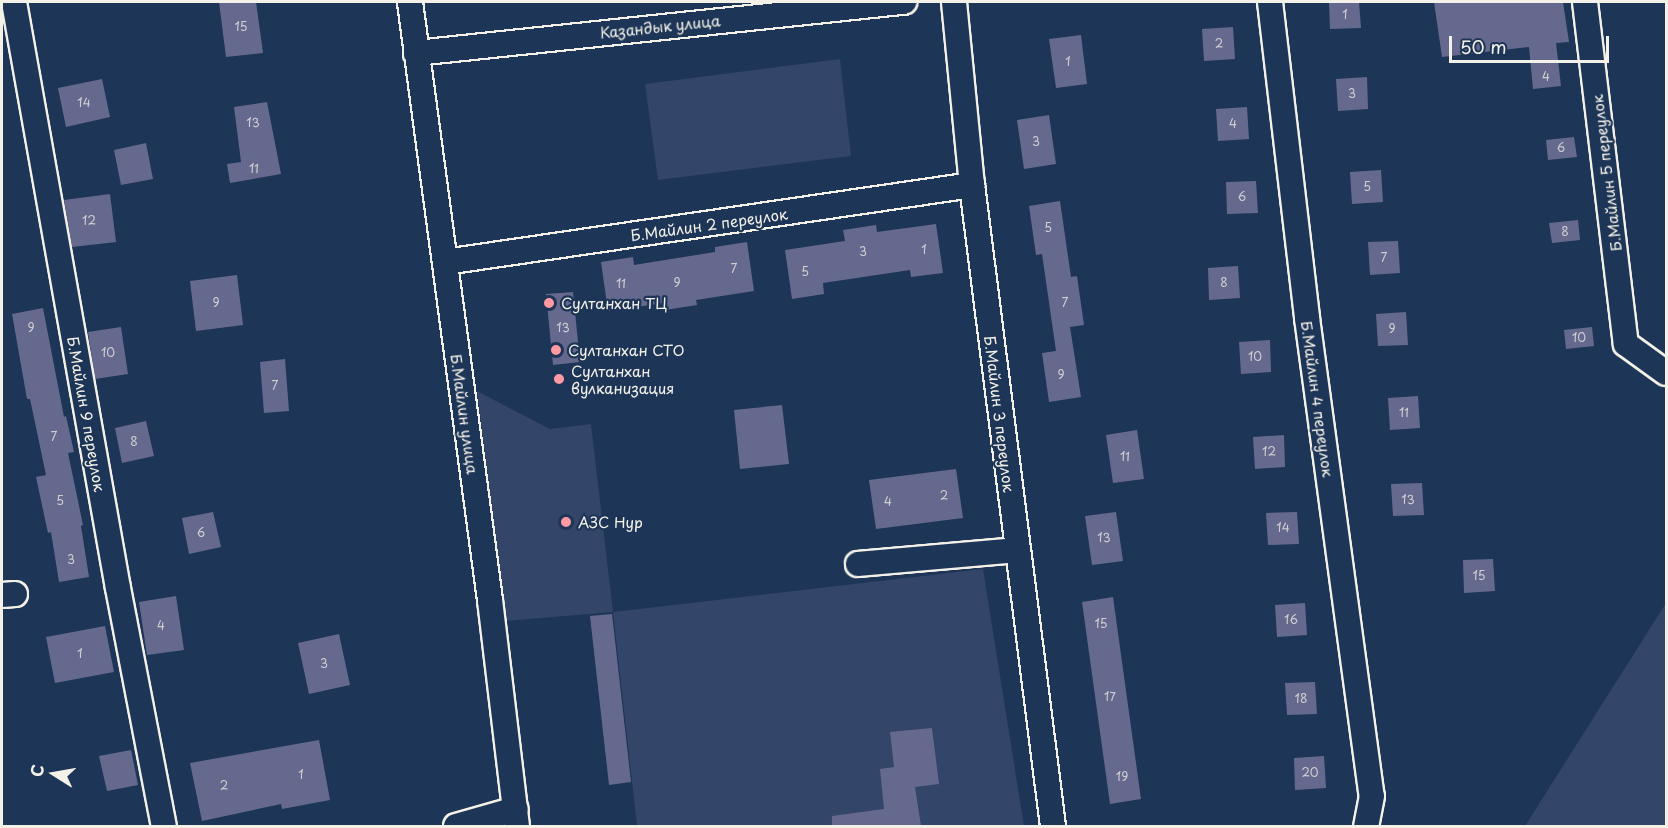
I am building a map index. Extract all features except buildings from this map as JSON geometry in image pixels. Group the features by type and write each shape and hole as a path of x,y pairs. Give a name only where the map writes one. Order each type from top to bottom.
{"street":[{"name":"Б.Майлин 9 переулок","path":"14,2 118,588 164,826"},
{"name":"Б.Майлин улица","path":"410,2 446,262 517,818"},
{"name":"Казандык улица","path":"416,53 904,2"},
{"name":"Б.Майлин 3 переулок","path":"954,2 972,185 1053,826"},
{"name":"Б.Майлин 4 переулок","path":"1270,2 1307,318 1372,796 1366,826"},
{"name":"Б.Майлин 5 переулок","path":"1585,2 1626,344 1666,373"},
{"name":"Б.Майлин 2 переулок","path":"446,262 972,185"},
{"path":"858,564 1017,550"},
{"path":"456,826 517,818"}],"shaded area":[{"path":"840,59 851,156 658,180 645,84"},
{"path":"477,391 550,429 591,424 613,612 506,621"},
{"path":"983,569 1024,826 637,826 613,612"},
{"path":"1666,603 1666,826 1525,826"}],"place":[{"name":"Султанхан ТЦ","path":"549,303"},
{"name":"Султанхан СТО","path":"556,350"},
{"name":"Султанхан вулканизация","path":"559,379"},
{"name":"АЗС Нур","path":"566,522"}]}
